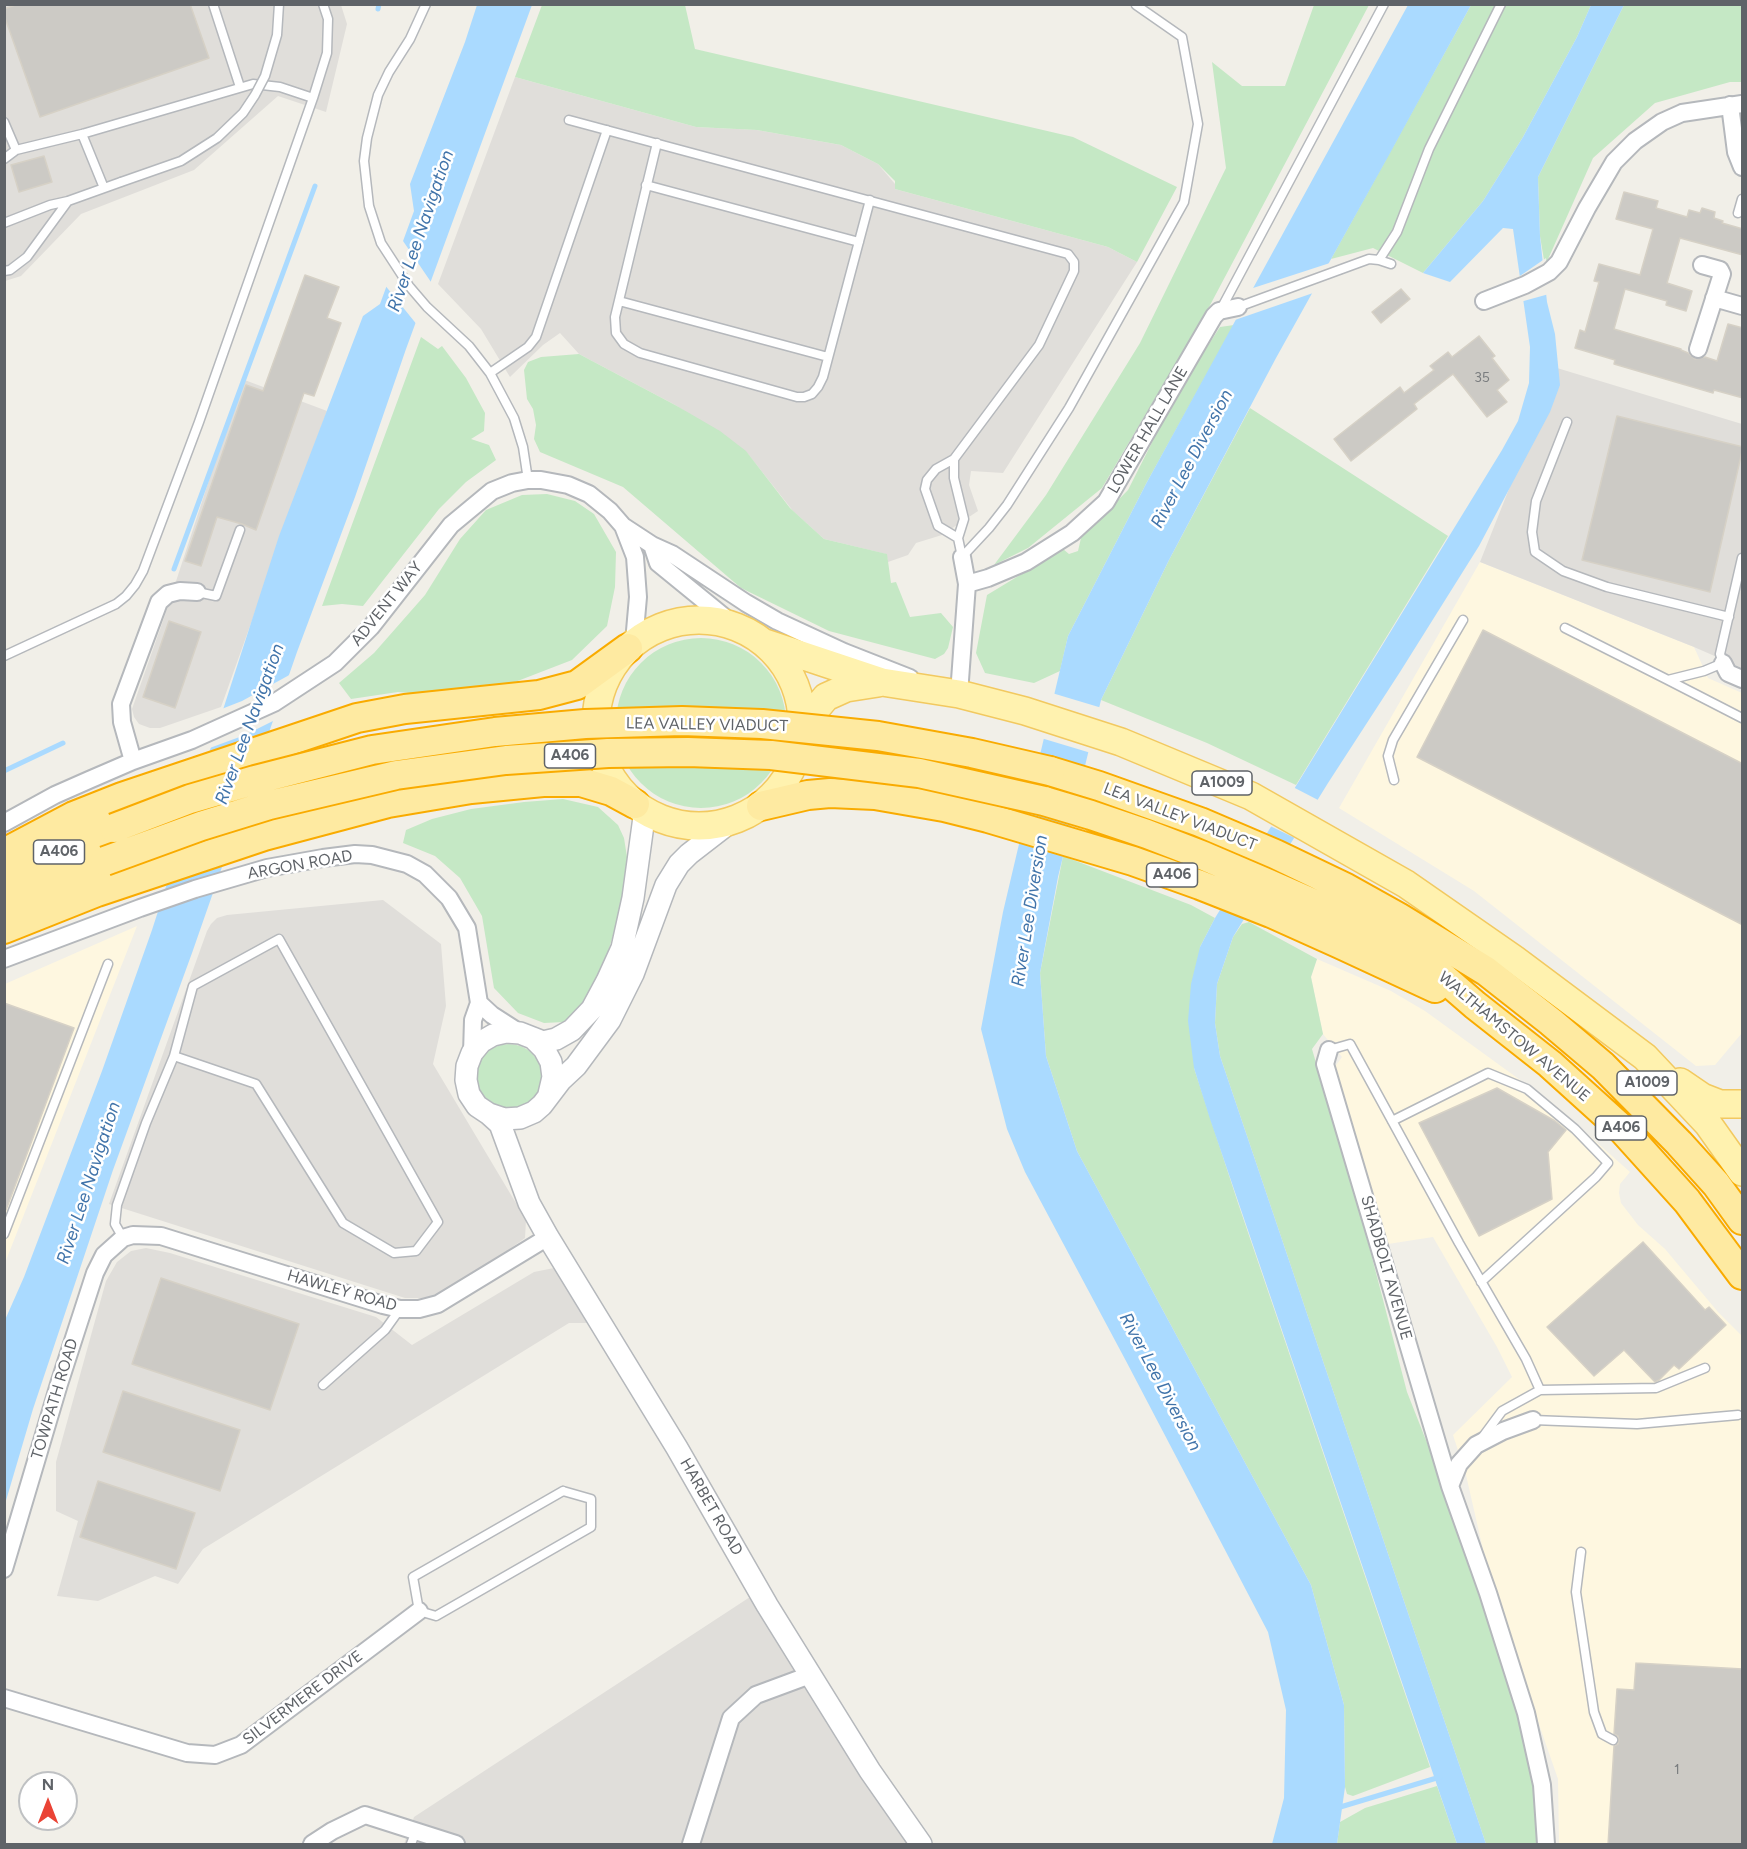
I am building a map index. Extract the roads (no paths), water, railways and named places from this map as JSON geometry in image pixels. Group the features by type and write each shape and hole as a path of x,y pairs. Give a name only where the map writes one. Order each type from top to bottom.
{"highway":[{"path":"4,853 74,816 122,797 357,718 405,709 538,695 577,685 631,645"},
{"name":"LEA VALLEY VIADUCT","path":"4,876 114,828 190,800 325,761 383,748 495,732 585,724 682,721 762,724 878,736 972,753 1089,783 1200,822 1264,849 1346,888 1398,917"},
{"name":"LEA VALLEY VIADUCT","path":"4,906 105,861 201,826 324,791 396,775 506,760 608,753 688,752 771,755 919,773 1023,795 1091,815 1204,856 1342,916 1393,956"},
{"path":"4,929 97,892 264,836 388,803 471,789 543,782 581,782 611,791 640,807"},
{"name":"A406","path":"761,806 808,795 830,793 875,795 944,807 1075,842 1133,861 1393,956"},
{"name":"WALTHAMSTOW AVENUE","path":"1398,917 1486,971 1603,1066 1679,1143 1716,1184 1743,1220"},
{"name":"WALTHAMSTOW AVENUE","path":"1393,956 1445,979 1550,1064 1622,1129 1686,1201 1743,1275"}],"main road":[{"path":"710,620 734,625 765,643 785,664 800,697 802,738 790,772 779,789 761,806 733,820 704,826 672,822 640,807 624,793 608,771 598,741 597,713 602,688 611,669 631,645 650,632 674,622 710,620"},
{"name":"A1009","path":"765,643 882,682 952,693 1025,711 1121,742 1251,796 1406,884 1514,959 1702,1097 1720,1104 1743,1104"},
{"name":"A1009","path":"802,738 816,709 826,697 846,688 882,682"},
{"name":"A1009","path":"1570,1000 1654,1091 1702,1138 1737,1158"},
{"path":"1645,1057 1737,1158 1743,1192"}],"street":[{"path":"1484,301 1518,288 1549,272 1559,262 1614,162 1635,141 1662,122 1682,113 1736,104 1736,152 1743,167"},
{"path":"1698,349 1722,274 1720,270 1702,265"},
{"path":"1714,298 1743,306"},
{"path":"1219,311 1238,307"},
{"name":"LOWER HALL LANE","path":"967,584 1026,562 1072,533 1106,502 1214,315 1219,311"},
{"name":"ADVENT WAY","path":"4,823 55,795 133,761 192,740 274,703 335,663 371,627 451,525 492,491 528,480 568,485 589,494 610,511 623,526"},
{"path":"623,526 652,545 672,554 703,576 777,621 844,652 952,693 967,584 962,557"},
{"path":"623,526 635,557 638,597 631,645"},
{"path":"652,545 658,563 734,625"},
{"path":"133,761 122,722 121,704 159,602 168,594 180,591 197,592"},
{"path":"1723,663 1728,673 1743,679"},
{"path":"479,1003 492,1015 526,1036 544,1048 551,1062 553,1077 550,1092 538,1108 519,1118 504,1119 489,1114 477,1106 467,1087 466,1066 472,1053 481,1042 493,1035 506,1032 526,1036 543,1042 556,1039 572,1030 591,1009 607,981 625,938 633,898 640,807"},
{"path":"514,1163 524,1121 576,1066 610,1020 633,974 666,885 679,864 733,820"},
{"name":"ARGON ROAD","path":"4,959 140,908 267,868 322,858 355,854 372,855 407,864 425,874 449,898 467,928 479,1003 473,1020 472,1053"},
{"name":"SHADBOLT AVENUE","path":"1329,1050 1325,1064 1450,1486 1488,1593 1526,1713 1542,1785 1546,1845"},
{"name":"HARBET ROAD","path":"489,1114 500,1124 529,1203 548,1237 677,1448 767,1605 870,1771 921,1845"},
{"name":"HAWLEY ROAD","path":"123,1238 133,1235 161,1236 400,1309 419,1309 438,1304 548,1237"},
{"name":"TOWPATH ROAD","path":"4,1569 95,1273 104,1255 123,1238"},
{"path":"1450,1486 1459,1464 1476,1445 1503,1431 1533,1420"},
{"name":"SILVERMERE DRIVE","path":"4,1698 187,1753 214,1755 241,1744 418,1611"},
{"path":"691,1845 730,1718 756,1695 810,1675"},
{"path":"312,1845 332,1831 365,1815 413,1838 456,1845"}],"lane":[{"path":"213,4 240,87"},
{"path":"4,223 181,161 217,138 243,113 265,76 277,35 279,4"},
{"path":"4,656 116,604 135,585 143,571 199,422 313,98 327,53 328,19 323,4"},
{"path":"426,4 410,39 378,95 367,138 364,161 372,216 381,243 410,286 427,307 481,358 502,393 517,427 528,480"},
{"path":"1219,311 1384,4"},
{"path":"1379,260 1397,232 1429,149 1501,4"},
{"path":"962,557 1007,505 1070,408 1184,202 1198,124 1182,37 1136,5"},
{"path":"4,159 16,150 82,134 253,84 280,87 313,98"},
{"path":"569,120 1068,254 1074,262 1074,271 1039,345 954,459 936,469 927,480 925,489 938,526 958,538"},
{"path":"4,122 16,150"},
{"path":"490,373 528,347 536,337 607,130"},
{"path":"82,134 104,188"},
{"path":"657,143 615,317 616,333 624,344 640,353 797,397 812,394 823,377 870,200"},
{"path":"646,185 859,242"},
{"path":"1738,213 1743,199"},
{"path":"4,271 10,270 27,257 68,201"},
{"path":"1238,307 1369,259 1391,264"},
{"path":"619,301 828,357"},
{"path":"1566,422 1536,501 1532,532 1536,552 1563,571 1607,587 1729,617"},
{"path":"954,459 954,478 964,519 958,538 962,557"},
{"path":"197,592 216,596 240,530"},
{"path":"1668,680 1704,671 1723,663 1720,654 1743,558"},
{"path":"1394,780 1388,756 1393,740 1463,620"},
{"path":"1565,628 1743,718"},
{"path":"123,1238 115,1224 117,1205 146,1123 174,1056 193,986 279,939 438,1222 416,1251 394,1253 343,1223 256,1084 174,1056"},
{"path":"4,1234 108,964"},
{"path":"1329,1050 1350,1044 1526,1359 1540,1390"},
{"path":"1392,1121 1488,1073 1527,1089 1575,1129 1608,1163 1596,1177 1481,1282"},
{"path":"323,1385 385,1330 400,1309"},
{"path":"1476,1445 1502,1411 1540,1390 1656,1388 1705,1368"},
{"path":"1533,1420 1637,1424 1738,1415"},
{"path":"563,1491 591,1499 591,1527 436,1616 418,1611 413,1577 563,1491"},
{"path":"1581,1552 1576,1592 1594,1712 1602,1734 1613,1740"}],"water":[{"name":"River Lee Navigation","path":"477,5 532,5 297,652 192,953 113,1170 33,1409 5,1504 5,1320 24,1277 102,1071 152,930 279,536 363,316 380,304 414,211 410,184"},
{"name":"River Lee Diversion","path":"1408,5 1471,5 1276,358 1169,560 1101,700 1058,877 1040,973 1046,1056 1077,1151 1311,1585 1344,1705 1345,1787 1337,1844 1272,1844 1284,1798 1286,1710 1268,1632 1025,1172 1007,1129 981,1029 1003,912 1068,636 1147,482"},
{"path":"1591,5 1624,5 1538,177 1540,236 1547,302 1555,334 1560,385 1550,412 1479,546 1233,937 1217,984 1215,1023 1220,1056 1486,1844 1457,1844 1210,1119 1194,1068 1188,1021 1191,984 1200,947 1215,918 1518,421 1529,383 1530,347 1513,229 1503,228 1450,282 1423,273 1483,201 1523,137 1577,37"}],"waterway":[{"path":"378,9 379,4"},
{"path":"174,569 315,186"},
{"path":"4,771 63,743"},
{"path":"1337,1808 1440,1777"}]}
